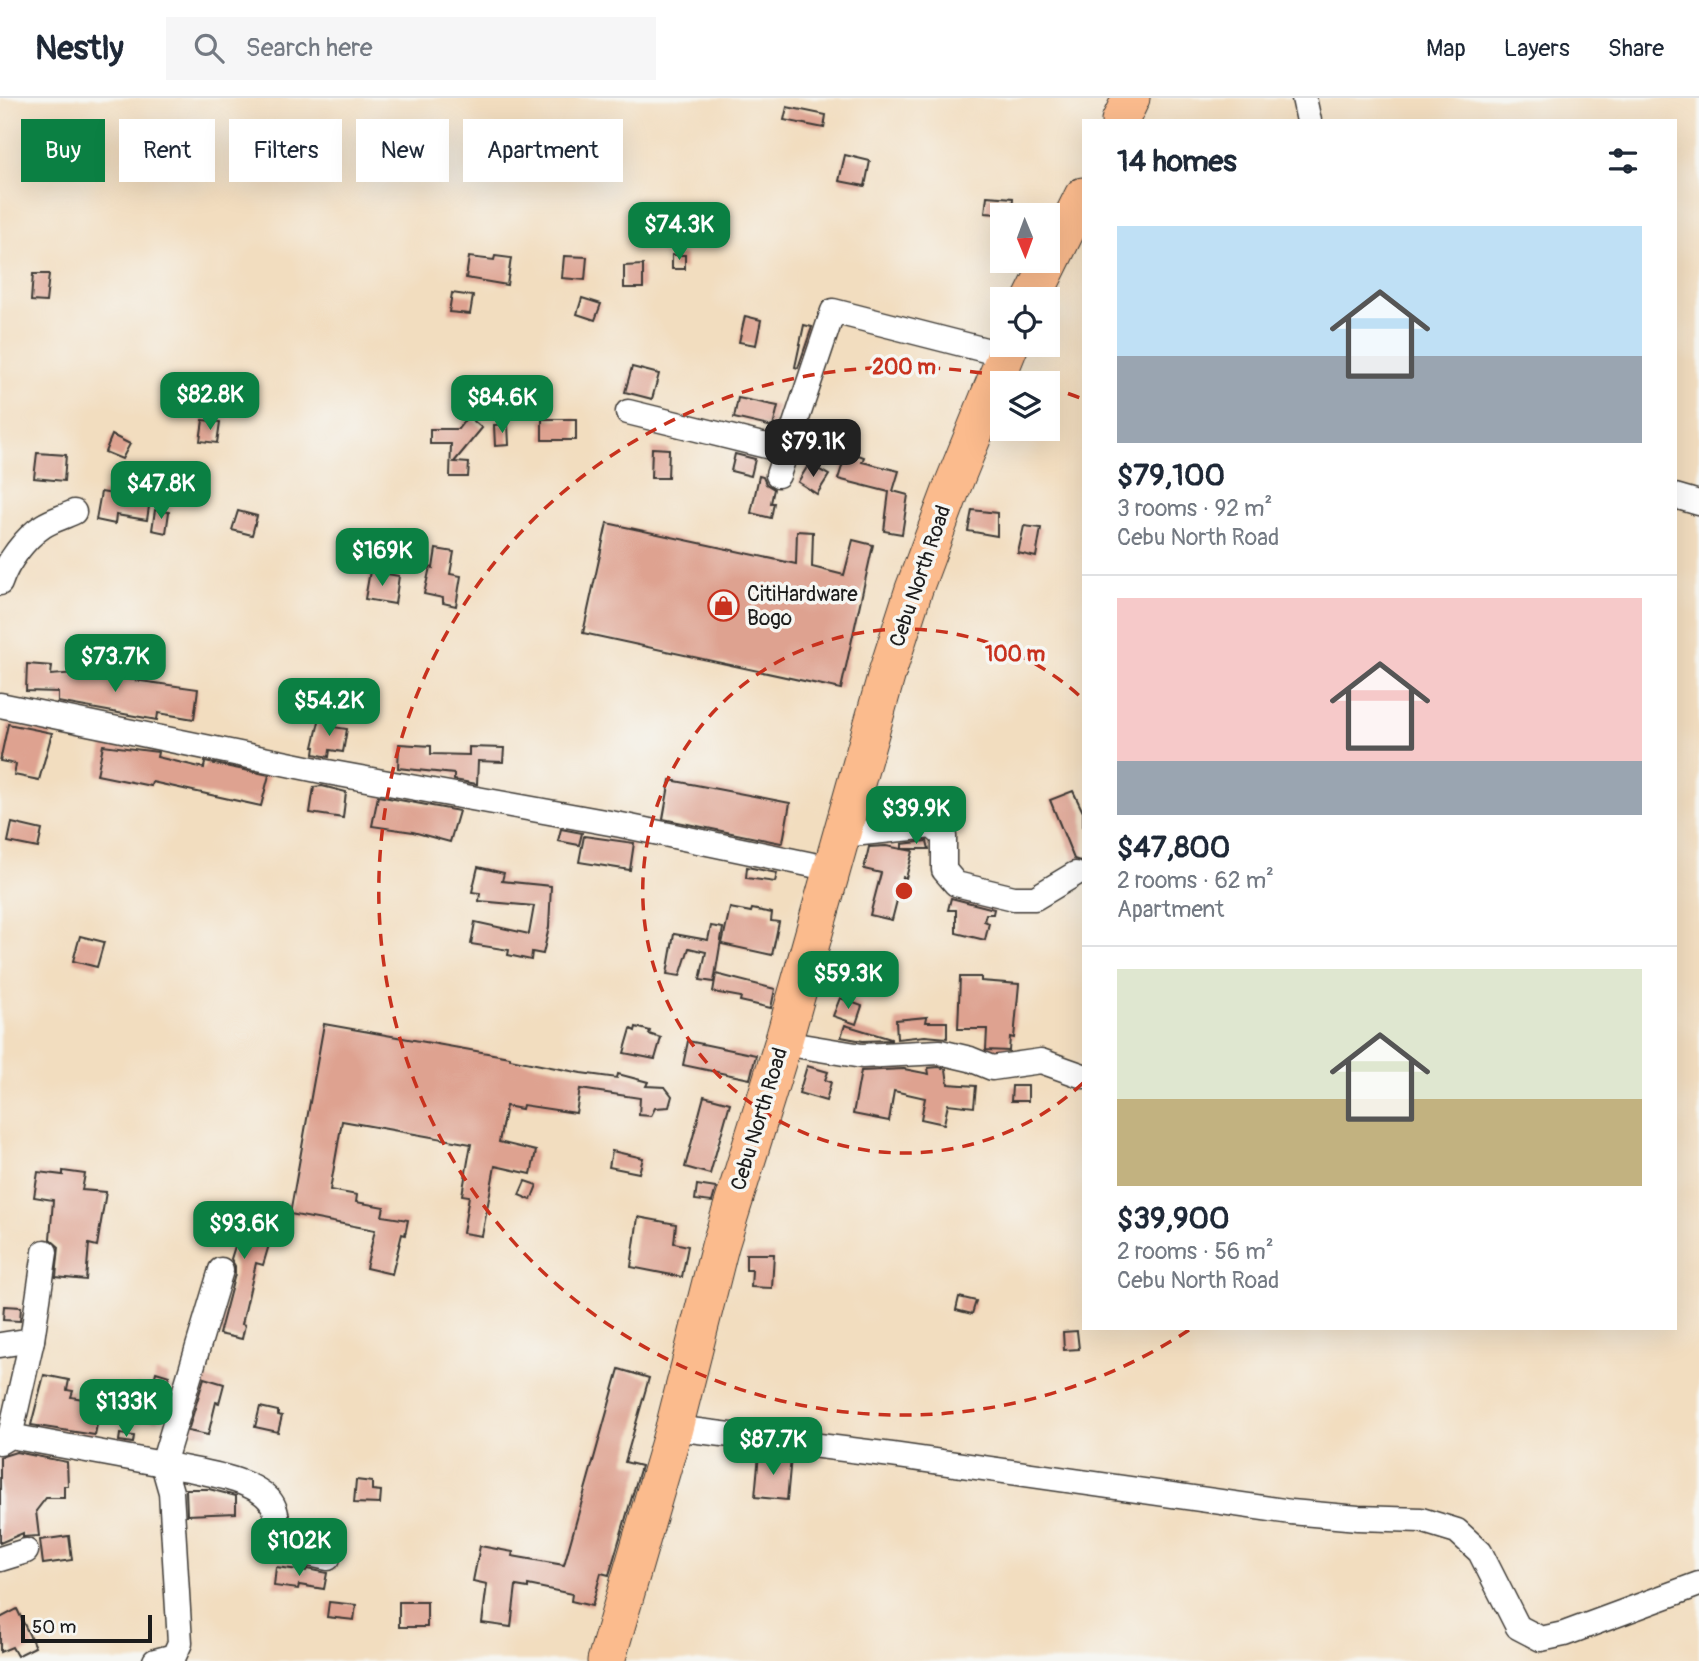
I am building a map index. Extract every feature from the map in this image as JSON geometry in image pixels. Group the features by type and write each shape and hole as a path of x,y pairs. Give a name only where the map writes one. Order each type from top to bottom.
{"highway":[{"path":"1121,119 1132,98"},
{"path":"1038,287 1082,198"},
{"name":"Cebu North Road","path":"606,1661 674,1428 720,1245 783,1042 887,673 914,589 1004,357"}],"street":[{"path":"1304,98 1309,119"},
{"path":"778,475 833,312 990,346"},
{"path":"628,412 788,451"},
{"path":"1677,497 1699,503"},
{"path":"0,583 25,542 44,525 74,512"},
{"path":"0,705 322,771 621,825 832,869"},
{"path":"842,835 932,826 944,836 944,870 956,884 1014,898 1035,898 1074,874"},
{"path":"783,1042 862,1056 940,1052 970,1059 992,1068 1041,1061 1082,1076"},
{"path":"45,1252 32,1340 5,1439 163,1464 242,1482 265,1495 275,1507 282,1548 328,1558"},
{"path":"155,1661 174,1656 180,1643 171,1492 163,1464 221,1270"},
{"path":"0,1345 32,1340"},
{"path":"674,1428 892,1455 1291,1512 1421,1520 1457,1531 1480,1552 1518,1627 1541,1639 1564,1634 1699,1584"},
{"path":"0,1559 26,1551"}],"building":[{"path":"787,107 826,115 824,128 784,120"},
{"path":"845,155 870,161 865,186 839,181"},
{"path":"987,196 1013,198 1013,203 990,203 990,213 985,213"},
{"path":"672,255 685,255 685,269 672,269"},
{"path":"495,256 511,258 507,285 466,278 469,257 494,260"},
{"path":"564,256 587,257 585,280 562,278"},
{"path":"643,265 643,288 624,288 624,266"},
{"path":"33,274 49,274 46,302 31,301"},
{"path":"452,293 473,296 470,314 449,312"},
{"path":"582,298 601,304 595,320 577,314"},
{"path":"745,316 761,320 756,345 739,342"},
{"path":"804,325 812,327 798,368 795,367"},
{"path":"632,367 659,374 652,399 625,392"},
{"path":"738,398 778,406 773,427 734,418"},
{"path":"468,416 482,428 454,462 469,463 468,477 450,477 451,444 430,444 430,429 458,429"},
{"path":"542,419 576,419 576,440 542,440"},
{"path":"203,420 220,422 217,443 200,441"},
{"path":"508,424 509,445 495,446 494,425"},
{"path":"112,435 130,444 122,459 105,452"},
{"path":"652,448 669,449 668,478 651,478"},
{"path":"847,451 864,457 862,462 899,471 893,491 908,495 902,534 884,531 889,492 838,479"},
{"path":"37,453 66,455 64,481 34,478"},
{"path":"735,454 755,459 751,476 731,471"},
{"path":"809,464 829,475 817,494 798,482"},
{"path":"759,476 774,489 771,518 751,513"},
{"path":"101,492 150,500 147,520 116,515 115,524 96,520"},
{"path":"155,510 169,512 166,533 152,530"},
{"path":"972,510 997,513 997,536 968,531"},
{"path":"238,511 257,516 252,535 232,530"},
{"name":"CitiHardware Bogo","path":"607,523 796,564 797,531 813,532 812,567 844,575 853,540 873,545 841,689 583,633"},
{"path":"1024,526 1041,528 1036,557 1018,553"},
{"path":"436,549 454,552 450,574 461,576 456,606 443,603 443,598 424,594"},
{"path":"370,571 399,576 395,604 365,599"},
{"path":"27,664 52,666 51,675 77,673 78,676 112,677 198,689 194,719 158,713 157,720 58,702 58,692 26,691"},
{"path":"320,717 334,719 333,727 347,729 343,752 330,750 329,757 314,754 313,747"},
{"path":"8,724 52,733 39,780 14,775 16,764 0,761"},
{"path":"399,744 431,746 431,754 469,755 469,747 504,748 503,762 478,761 477,784 454,780 454,774 398,768"},
{"path":"103,745 158,752 157,757 204,768 205,762 269,775 261,806 152,782 151,786 97,775"},
{"path":"670,780 790,803 783,842 663,819"},
{"path":"322,786 346,792 343,818 310,813 314,787"},
{"path":"1073,791 1082,810 1082,862 1074,859 1050,800"},
{"path":"378,796 459,811 450,842 413,832 372,826"},
{"path":"12,823 42,830 38,848 8,842"},
{"path":"561,829 582,833 579,845 558,841"},
{"path":"584,836 634,843 630,870 579,862"},
{"path":"927,841 929,849 902,849 902,844"},
{"path":"886,846 913,851 892,920 870,915 881,873 864,869 869,847"},
{"path":"478,867 504,873 502,881 551,886 549,927 543,954 532,952 531,960 508,955 509,950 471,944 475,922 529,934 534,906 479,901 480,893 472,892"},
{"path":"747,867 777,873 775,882 746,878"},
{"path":"951,898 994,909 993,914 986,914 984,921 989,923 985,940 956,933 956,910 948,910"},
{"path":"730,908 772,913 771,921 779,922 772,955 722,944"},
{"path":"711,926 723,928 714,982 700,980 706,952 689,948 680,976 667,974 674,934 708,940"},
{"path":"80,936 104,942 97,967 73,961"},
{"path":"716,974 775,989 771,1008 740,1001 741,997 713,992"},
{"path":"960,977 981,977 981,981 1019,984 1014,1038 1010,1037 1009,1051 986,1050 987,1029 958,1029"},
{"path":"840,998 862,1006 856,1024 833,1016"},
{"path":"927,1017 926,1022 947,1022 947,1038 925,1036 897,1039 896,1020"},
{"path":"324,1024 510,1057 581,1073 617,1078 618,1074 648,1082 646,1086 665,1087 672,1096 669,1107 655,1108 651,1116 639,1115 640,1098 580,1089 576,1113 523,1105 522,1109 506,1106 499,1142 536,1151 531,1174 495,1166 482,1236 463,1233 469,1196 462,1195 471,1144 342,1121 330,1190 357,1195 356,1202 384,1207 382,1216 408,1220 392,1274 366,1268 375,1230 290,1214"},
{"path":"845,1025 891,1040 863,1041 841,1037"},
{"path":"636,1027 661,1038 655,1059 624,1053 631,1029 635,1031"},
{"path":"688,1041 756,1055 750,1079 683,1065"},
{"path":"807,1066 828,1072 825,1080 831,1082 826,1101 799,1093"},
{"path":"928,1068 946,1069 948,1084 976,1086 974,1107 948,1104 944,1124 921,1119 925,1098 894,1091 889,1121 853,1114 861,1071 904,1069 929,1074"},
{"path":"1012,1086 1028,1086 1028,1101 1011,1101"},
{"path":"704,1096 730,1103 710,1174 685,1167"},
{"path":"612,1151 643,1158 639,1173 609,1167"},
{"path":"63,1171 85,1174 82,1190 106,1192 97,1246 89,1244 86,1280 56,1277 59,1247 50,1239 53,1200 34,1197 38,1172 63,1175"},
{"path":"525,1181 537,1185 531,1200 519,1195"},
{"path":"697,1185 716,1188 712,1202 695,1200"},
{"path":"212,1206 245,1212 246,1208 277,1218 263,1265 256,1263 242,1324 245,1325 242,1339 219,1334 235,1274 231,1259 241,1227 209,1220"},
{"path":"638,1217 676,1224 674,1243 688,1246 682,1277 631,1267"},
{"path":"746,1254 774,1254 772,1288 751,1287 752,1270 746,1270"},
{"path":"959,1297 976,1301 972,1314 956,1310"},
{"path":"4,1306 21,1307 20,1321 3,1320"},
{"path":"1077,1331 1079,1349 1064,1350 1063,1332"},
{"path":"619,1369 649,1378 625,1462 641,1466 609,1575 601,1573 592,1606 571,1601 572,1594 528,1585 528,1588 516,1586 511,1627 482,1623 487,1584 473,1581 480,1546 513,1552 512,1556 564,1565"},
{"path":"156,1372 169,1376 157,1421 130,1414 137,1384 152,1388"},
{"path":"44,1375 69,1380 67,1390 73,1391 71,1397 101,1402 95,1435 31,1425"},
{"path":"204,1378 224,1384 219,1403 216,1402 208,1435 188,1431"},
{"path":"260,1407 278,1411 278,1415 282,1416 278,1432 255,1427"},
{"path":"120,1434 134,1436 133,1443 119,1441"},
{"path":"16,1452 67,1462 68,1486 64,1486 64,1498 46,1498 36,1511 39,1536 23,1537 23,1533 0,1543 0,1457"},
{"path":"759,1454 791,1457 787,1500 755,1497"},
{"path":"356,1480 372,1482 372,1490 381,1491 380,1504 354,1503"},
{"path":"186,1489 209,1489 236,1496 236,1513 187,1515"},
{"path":"315,1521 340,1525 336,1546 312,1539"},
{"path":"69,1536 72,1560 43,1564 40,1540"},
{"path":"276,1567 327,1573 324,1589 299,1585 298,1589 274,1586"},
{"path":"329,1602 356,1605 354,1620 327,1617"},
{"path":"399,1602 427,1602 427,1627 399,1627"},
{"path":"17,1609 35,1647 17,1656 12,1647 0,1652 0,1618"}],"place":[{"name":"CitiHardware Bogo","path":"724,606"}]}
